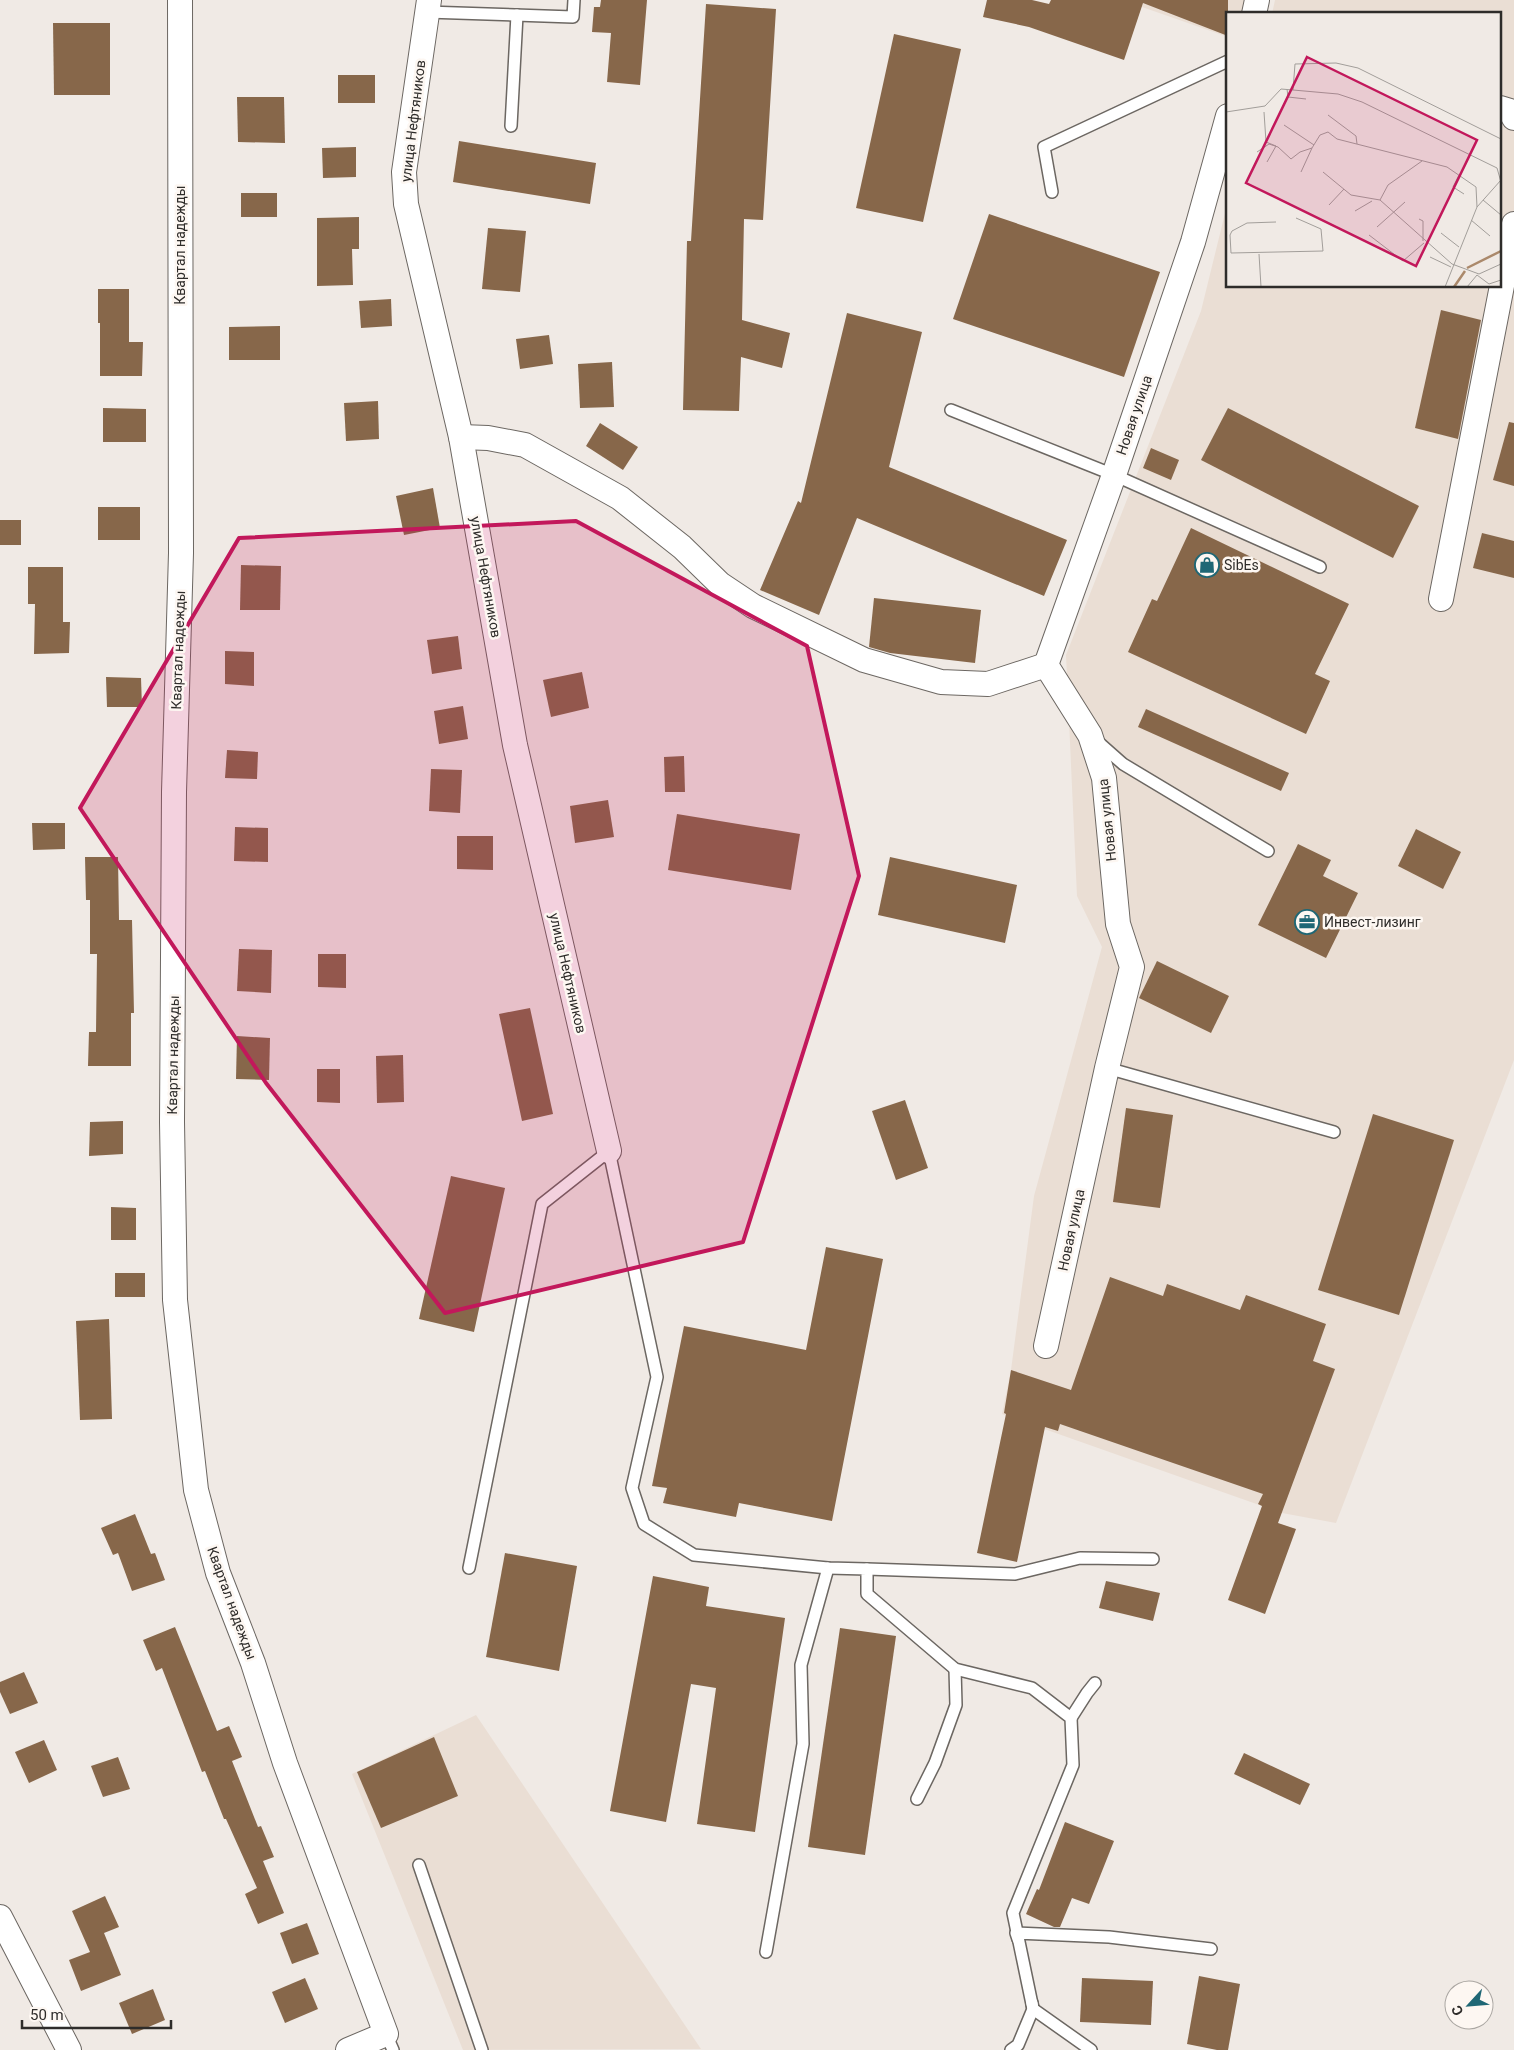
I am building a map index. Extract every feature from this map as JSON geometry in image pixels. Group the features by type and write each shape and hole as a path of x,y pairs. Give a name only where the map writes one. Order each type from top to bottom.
{"street":[{"name":"Квартал надежды","path":"180,0 181,553 174,792 172,1122 176,1300 196,1490 216,1563 253,1663 285,1763 389,2042 348,2050"},
{"name":"улица Нефтяников","path":"428,6 404,172 406,204 461,436 516,745 609,1151"},
{"path":"1502,109 1510,111 1514,118"},
{"name":"Новая улица","path":"1046,1346 1107,1068 1132,967 1118,924 1104,778 1090,735 1046,665 1114,475 1193,242 1226,123"},
{"path":"1502,286 1514,224"},
{"path":"1441,599 1502,288"},
{"path":"461,436 488,438 525,445 620,498 682,548 720,584 753,606 864,660 941,682 988,684 1046,665"},
{"path":"0,1918 69,2050"}],"lane":[{"path":"428,6 517,15 572,17 574,0"},
{"path":"511,126 517,15"},
{"path":"1052,192 1044,147 1226,62"},
{"path":"951,410 1114,475 1320,567"},
{"path":"1090,735 1123,764 1268,851"},
{"path":"1107,1068 1334,1132"},
{"path":"469,1568 542,1204 609,1151 657,1377 632,1488 644,1524 694,1555 828,1568 1015,1574 1080,1558 1153,1559"},
{"path":"766,1952 803,1744 801,1665 828,1568"},
{"path":"867,1569 867,1594 955,1670 1032,1688 1071,1718"},
{"path":"917,1799 935,1763 956,1705 955,1670"},
{"path":"1011,2050 1018,2045 1033,2009 1013,1913 1073,1765 1071,1718 1095,1683"},
{"path":"419,1865 482,2050"},
{"path":"1016,1933 1109,1937 1211,1949"},
{"path":"1033,2009 1091,2050"}],"highlighted area":[{"path":"576,521 807,646 859,876 743,1242 445,1313 266,1083 80,808 239,538"}],"shaded area":[{"path":"1122,0 1246,0 1243,12 1226,12 1226,36"},
{"path":"1275,0 1514,0 1514,1060 1336,1523 1282,1513 1002,1414 1011,1370 1034,1196 1102,947 1077,896 1066,655 1201,311 1226,209 1226,288 1502,288 1502,12 1272,12"},
{"path":"476,1715 701,2049 463,2050 352,1774"}],"building":[{"path":"601,0 647,0 640,85 607,82 611,33 592,32 594,7 600,7"},
{"path":"987,0 1032,0 1049,4 1051,0 1228,0 1226,35 1143,3 1124,60 1029,27 983,17"},
{"path":"706,4 776,9 763,220 744,219 742,320 790,333 782,368 741,357 739,411 683,410 687,241 691,241"},
{"path":"53,23 110,23 110,95 54,95"},
{"path":"894,34 961,49 923,222 856,208"},
{"path":"338,75 375,75 375,103 338,103"},
{"path":"237,97 284,97 285,143 238,142"},
{"path":"459,141 596,163 590,204 453,182"},
{"path":"356,147 356,177 323,178 322,148"},
{"path":"241,193 277,193 277,217 241,217"},
{"path":"989,214 1160,272 1124,377 953,319"},
{"path":"359,217 359,249 352,249 353,285 317,286 317,218"},
{"path":"488,228 526,231 520,292 482,289"},
{"path":"98,289 129,289 129,342 143,342 142,376 100,376"},
{"path":"391,299 392,326 361,328 359,301"},
{"path":"1441,310 1481,320 1458,439 1415,428"},
{"path":"847,313 922,332 889,467 1067,540 1044,596 857,518 819,615 760,590 798,501 801,503"},
{"path":"280,326 280,360 229,360 229,327"},
{"path":"549,335 553,364 520,369 516,339"},
{"path":"612,362 614,407 580,408 578,364"},
{"path":"378,401 379,439 346,441 344,403"},
{"path":"103,408 146,409 146,442 103,442"},
{"path":"1228,408 1419,506 1393,558 1201,460"},
{"path":"1509,422 1514,423 1514,486 1493,480"},
{"path":"600,423 638,447 623,470 586,446"},
{"path":"1151,448 1179,460 1171,480 1143,468"},
{"path":"433,488 440,528 404,535 396,496"},
{"path":"98,507 140,507 140,540 98,540"},
{"path":"0,520 21,520 21,545 0,545"},
{"path":"1191,528 1349,604 1315,674 1330,681 1306,734 1128,652 1152,599 1157,601"},
{"path":"1482,533 1514,541 1514,578 1473,568"},
{"path":"241,565 281,566 280,610 240,610"},
{"path":"28,567 63,567 63,622 70,622 69,653 34,654 35,604 28,604"},
{"path":"874,598 981,610 975,663 890,653 869,647"},
{"path":"458,636 462,669 432,674 427,640"},
{"path":"225,651 254,652 254,686 225,684"},
{"path":"582,672 589,708 551,717 543,680"},
{"path":"106,677 141,678 142,707 107,707"},
{"path":"463,706 468,739 439,744 434,711"},
{"path":"1146,709 1289,773 1281,791 1138,727"},
{"path":"227,750 258,752 257,779 225,778"},
{"path":"684,756 685,792 665,792 664,757"},
{"path":"431,769 462,770 460,813 429,811"},
{"path":"608,800 614,837 575,843 570,806"},
{"path":"677,814 800,834 791,890 668,870"},
{"path":"32,823 65,823 65,849 33,850"},
{"path":"235,827 268,828 268,862 234,861"},
{"path":"1416,829 1461,852 1443,889 1398,866"},
{"path":"457,836 493,836 493,870 457,869"},
{"path":"1298,844 1331,860 1323,876 1358,893 1326,958 1258,925"},
{"path":"85,857 118,857 119,920 132,920 134,1013 131,1013 131,1066 88,1066 89,1032 96,1032 97,954 90,954 90,900 86,900"},
{"path":"890,857 1017,885 1005,943 878,915"},
{"path":"239,949 272,950 271,993 237,991"},
{"path":"318,954 346,954 346,988 318,987"},
{"path":"1157,961 1229,996 1211,1033 1139,998"},
{"path":"530,1008 553,1114 522,1121 499,1014"},
{"path":"237,1036 270,1038 269,1080 236,1079"},
{"path":"403,1055 404,1102 377,1103 376,1056"},
{"path":"317,1069 340,1069 340,1103 317,1102"},
{"path":"905,1100 928,1168 896,1180 872,1111"},
{"path":"1126,1108 1173,1115 1160,1208 1113,1202"},
{"path":"1373,1114 1454,1140 1399,1315 1318,1290"},
{"path":"123,1121 123,1154 89,1156 90,1122"},
{"path":"451,1176 505,1188 474,1332 419,1319"},
{"path":"111,1207 136,1208 136,1240 111,1240"},
{"path":"826,1247 883,1259 832,1521 739,1503 736,1517 663,1503 667,1488 652,1486 684,1326 806,1350"},
{"path":"115,1273 145,1273 145,1297 115,1297"},
{"path":"1110,1277 1163,1296 1167,1284 1240,1310 1246,1295 1326,1324 1313,1361 1335,1369 1278,1523 1296,1529 1265,1614 1228,1600 1262,1506 1258,1504 1263,1494 1060,1424 1058,1431 1045,1427 1017,1562 977,1553 1006,1414 1004,1413 1011,1370 1071,1390"},
{"path":"109,1319 112,1419 80,1420 76,1321"},
{"path":"135,1514 151,1554 155,1553 165,1580 132,1591 118,1553 113,1555 101,1528"},
{"path":"505,1553 577,1566 559,1671 486,1657"},
{"path":"653,1576 709,1587 706,1606 785,1618 755,1832 697,1824 716,1688 691,1684 666,1822 610,1811"},
{"path":"1106,1581 1160,1593 1153,1621 1099,1608"},
{"path":"175,1627 217,1731 229,1726 242,1757 232,1761 258,1827 261,1826 274,1857 263,1861 284,1913 258,1924 245,1894 257,1888 226,1819 224,1819 205,1771 202,1772 162,1668 156,1671 143,1640"},
{"path":"840,1628 896,1636 865,1855 808,1847"},
{"path":"24,1672 38,1703 10,1714 0,1692 0,1682"},
{"path":"434,1737 458,1796 381,1828 357,1772"},
{"path":"44,1740 57,1770 29,1783 15,1752"},
{"path":"1244,1753 1310,1784 1300,1805 1234,1774"},
{"path":"118,1757 130,1789 103,1797 91,1766"},
{"path":"1065,1822 1114,1841 1089,1904 1072,1898 1060,1927 1054,1927 1026,1914 1037,1889 1039,1890"},
{"path":"105,1896 119,1927 104,1933 121,1975 81,1991 69,1960 90,1952 72,1911"},
{"path":"307,1923 319,1954 292,1964 280,1933"},
{"path":"1199,1976 1240,1984 1228,2050 1217,2050 1187,2044"},
{"path":"305,1978 318,2009 285,2023 272,1992"},
{"path":"1082,1978 1153,1981 1151,2025 1080,2022"},
{"path":"153,1989 165,2020 132,2034 119,2003"}],"place":[{"name":"SibEs","path":"1207,565"},
{"name":"Инвест-лизинг","path":"1307,922"}]}
